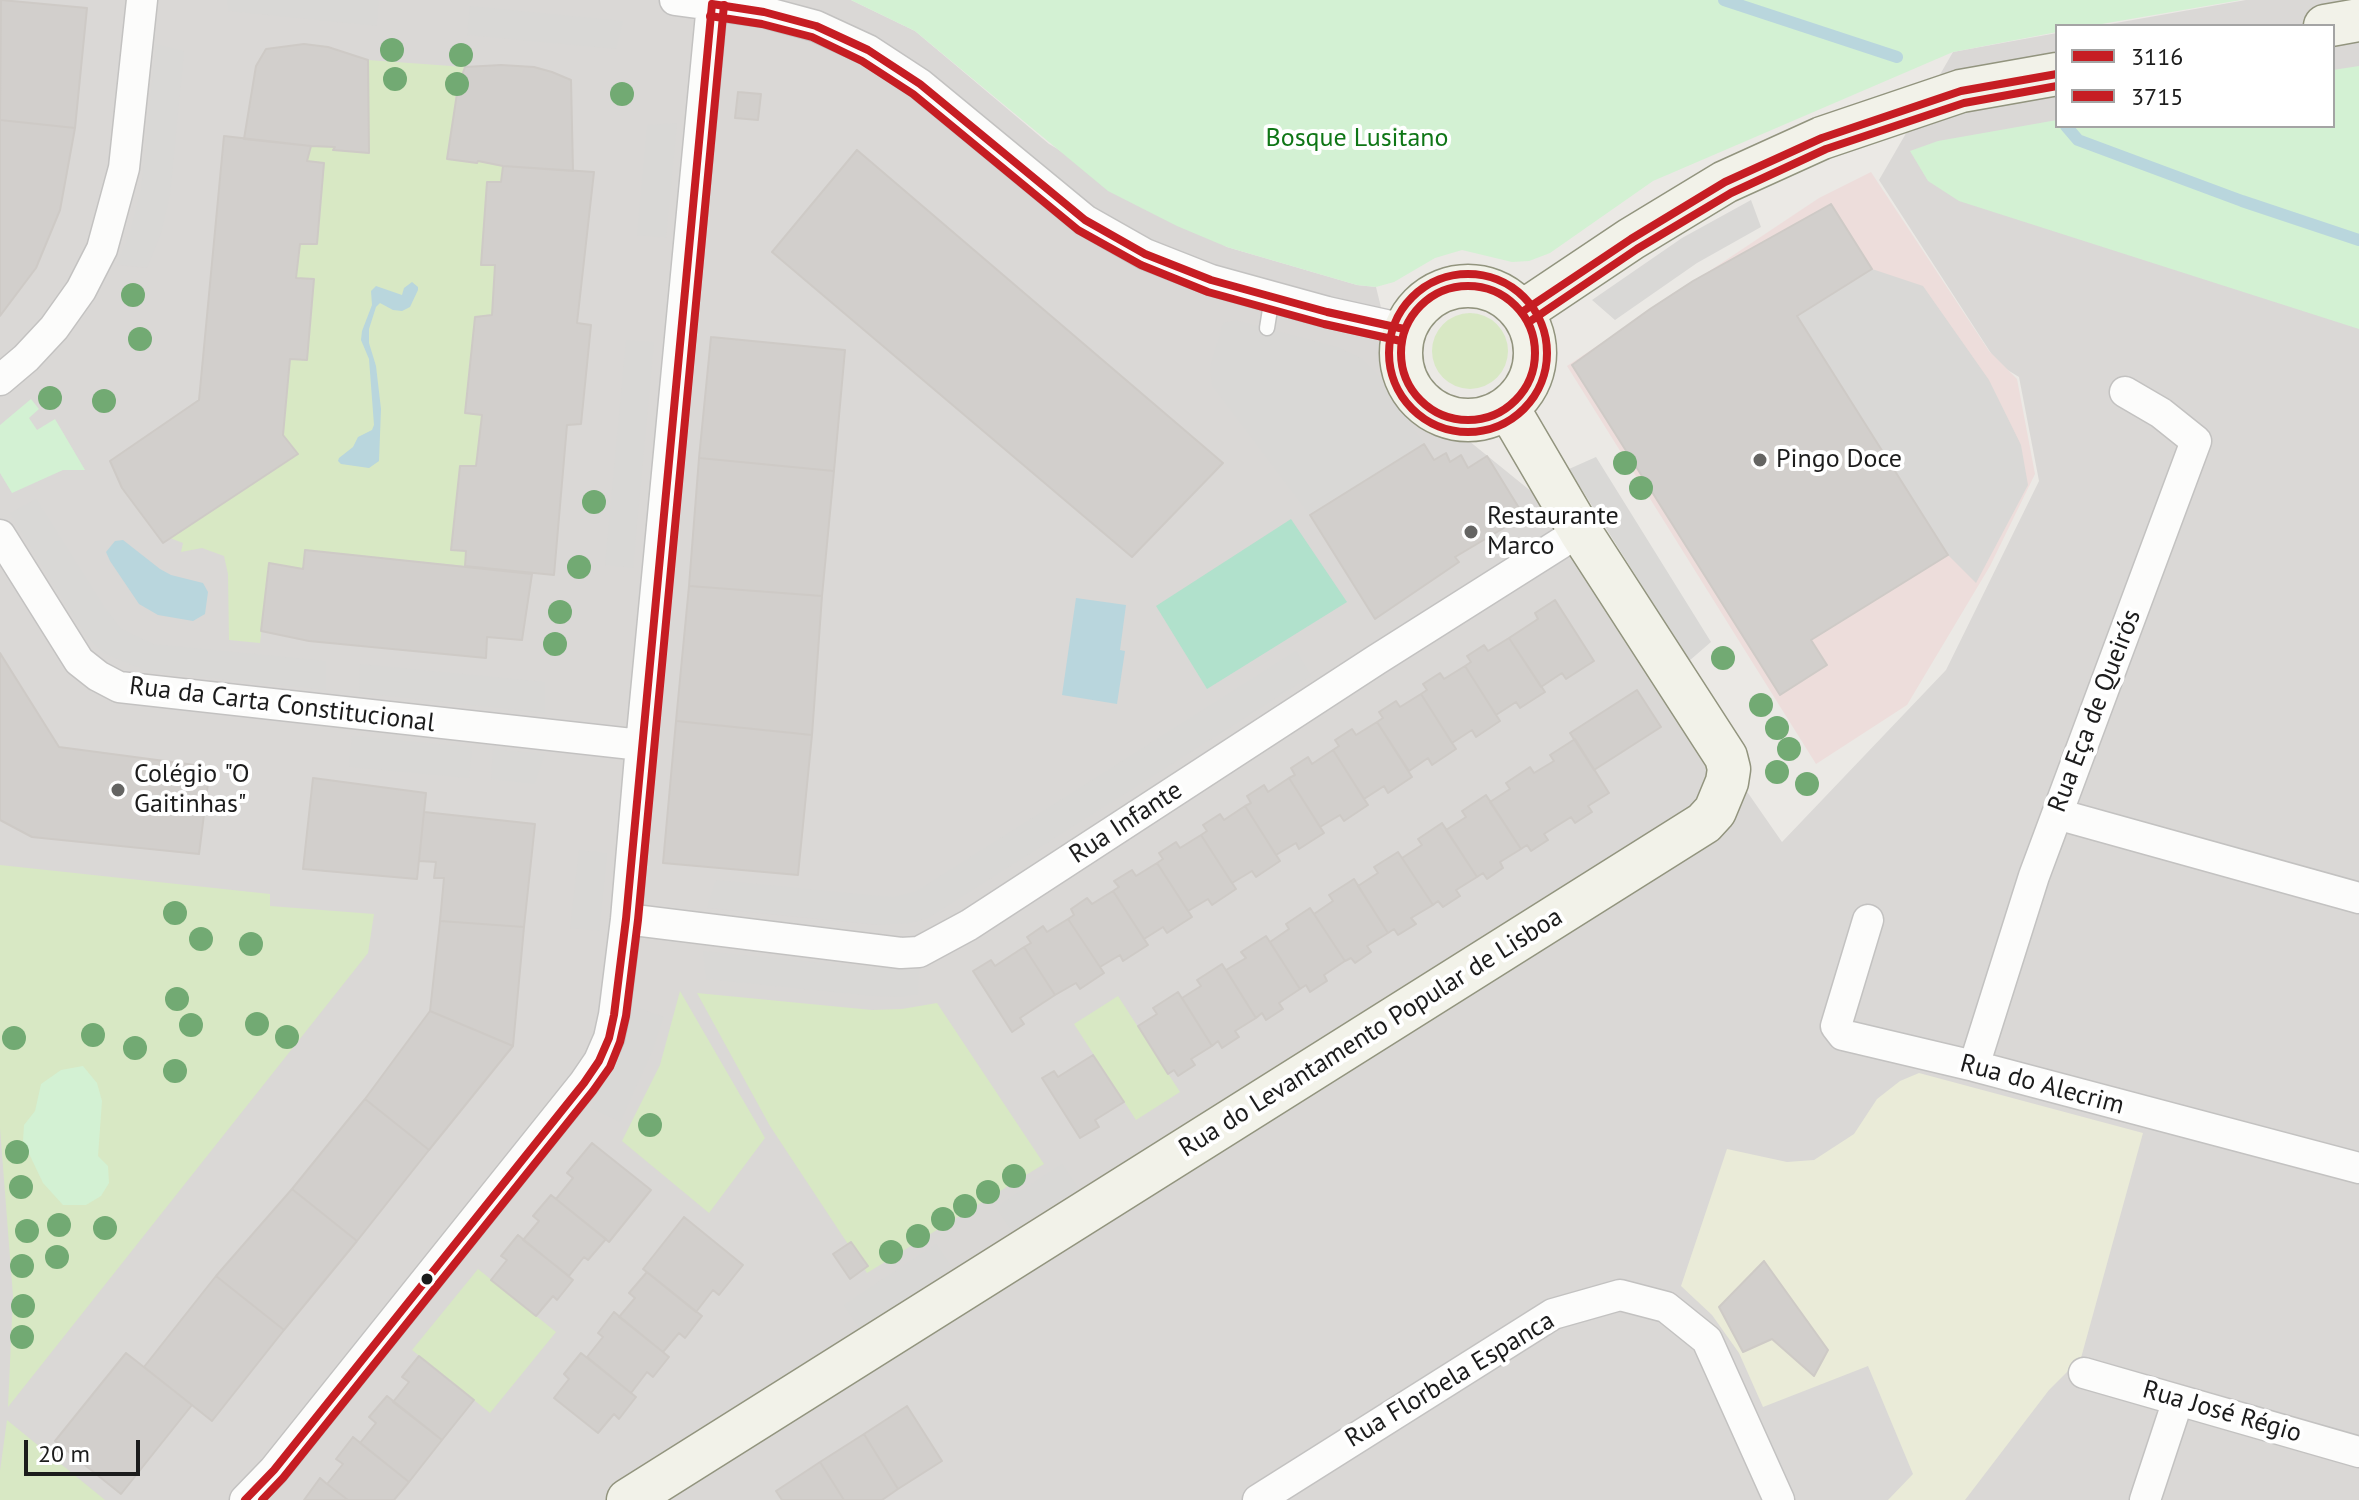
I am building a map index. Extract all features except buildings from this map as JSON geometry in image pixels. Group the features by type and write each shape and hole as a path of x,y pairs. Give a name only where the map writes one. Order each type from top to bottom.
{"street":[{"path":"0,380 54,328 81,290 102,249 116,207 124,168 142,0"},
{"path":"675,0 764,12 816,26 868,50 920,84 1085,220 1145,254 1211,280 1327,312 1404,329"},
{"path":"245,1500 284,1458 592,1073 604,1050 614,1015 626,919 712,4"},
{"path":"2335,24 2359,20"},
{"path":"1522,312 1631,239 1725,182 1822,138 1961,91 2055,74"},
{"path":"1469,285 1489,289 1507,298 1522,312 1532,331 1536,352 1533,374 1523,392 1508,408 1491,417 1453,419 1436,412 1420,400 1409,385 1402,367 1400,348 1404,329 1414,311 1430,297 1448,288 1469,285"},
{"name":"Rua Eça de Queirós","path":"1974,1066 2034,876 2196,441 2161,413 2125,392"},
{"name":"Rua do Levantamento Popular de Lisboa","path":"628,1500 1704,823 1715,811 1723,797 1729,769 1726,757 1580,531 1508,408"},
{"name":"Rua Infante","path":"626,919 901,953 919,952 969,925 1580,531"},
{"name":"Rua da Carta Constitucional","path":"0,535 79,661 119,687 641,745"},
{"path":"2057,814 2359,898"},
{"name":"Rua do Alecrim","path":"1868,920 1836,1026 1843,1035 1974,1066 2359,1168"},
{"name":"Rua Florbela Espanca","path":"1258,1500 1553,1314 1620,1295 1666,1307 1707,1340 1779,1500"},
{"name":"Rua José Régio","path":"2084,1373 2359,1452"},
{"path":"2145,1500 2178,1400"}],"lane":[{"path":"1267,328 1272,297"}],"shaded area":[{"path":"0,0 851,0 915,31 1049,144 1227,247 1357,285 1376,287 1400,385 1548,505 1782,842 1946,670 2039,481 2019,377 1998,364 1879,180 1953,52 2055,33 2055,128 2335,128 2335,24 2110,24 2246,0 2359,0 2359,1500 0,1500"},
{"path":"227,0 379,0 377,26 228,11"},
{"path":"470,6 623,21 616,49 467,35"},
{"path":"156,44 184,51 170,195 161,233 147,268 117,265 141,191"},
{"path":"677,123 666,238 637,235 647,125"},
{"path":"1871,172 1989,351 2017,379 2035,474 1990,566 1907,705 1816,764 1567,366 1819,198"},
{"path":"1751,200 1761,227 1697,263 1615,320 1592,300 1682,238"},
{"path":"1872,269 1923,286 1989,380 2021,445 2028,485 1976,583 1948,555 1797,316"},
{"path":"1236,320 1337,347 1363,359 1382,378 1388,392 1424,444 1310,515 1212,385 1210,368 1223,323"},
{"path":"626,340 654,342 633,568 605,565"},
{"path":"1596,457 1711,642 1689,661 1569,469"},
{"path":"36,499 120,628 153,644 326,661 326,690 149,672 103,653 89,639 71,612 10,513"},
{"path":"1296,651 1311,676 928,918 912,923 877,925 707,908 716,880 893,897 917,891"},
{"path":"360,664 545,682 545,713 359,693"},
{"path":"352,736 472,747 469,778 349,767"},
{"path":"493,749 545,754 535,784 491,779"},
{"path":"579,850 607,853 599,931 570,928"},
{"path":"703,951 875,968 919,966 918,994 873,996 706,979"},
{"path":"634,1006 664,1017 620,1122 591,1108 622,1049"},
{"path":"1062,1164 1078,1188 1012,1231 996,1207"},
{"path":"936,1244 952,1268 860,1329 844,1305"}],"green space":[{"name":"Bosque Lusitano","path":"851,0 2241,0 2102,24 2055,24 2055,32 1953,52 1653,181 1550,253 1529,261 1512,262 1462,250 1435,258 1394,282 1376,287 1357,285 1227,247 1108,191 915,31"},
{"path":"368,60 465,67 447,159 503,166 501,182 487,182 481,264 495,265 492,315 475,317 465,412 482,415 476,466 460,467 451,550 466,551 465,566 305,550 303,569 269,564 260,643 229,640 228,574 224,556 202,548 181,552 183,543 170,538 283,435 290,359 307,360 314,279 296,278 300,244 317,244 324,164 307,161 311,146 369,153"},
{"path":"2359,66 2359,329 1959,201 1928,181 1910,151 1938,141 2055,120 2055,128 2335,128 2335,70"},
{"path":"1463,313 1477,313 1491,319 1502,330 1508,351 1505,366 1497,378 1477,389 1463,389 1449,383 1438,372 1432,358 1432,344 1438,330 1449,319"},
{"path":"31,399 39,409 29,418 37,430 55,419 85,470 63,470 12,493 0,473 0,425"},
{"path":"1291,519 1347,602 1207,689 1156,606"},
{"path":"0,865 270,894 270,906 374,914 368,953 8,1407 13,1296 0,1128"},
{"path":"680,991 765,1138 709,1213 622,1141 660,1065"},
{"path":"697,993 872,1010 937,1003 1044,1164 867,1273 770,1126"},
{"path":"1118,996 1180,1092 1136,1120 1074,1024"},
{"path":"83,1066 97,1083 102,1101 98,1156 108,1166 109,1183 101,1196 86,1205 63,1205 43,1183 23,1141 24,1125 35,1111 41,1084 61,1070"},
{"path":"1919,1073 2143,1133 2081,1358 2049,1390 1965,1500 1888,1500 1913,1474 1868,1366 1763,1407 1739,1353 1712,1315 1681,1286 1727,1149 1787,1162 1814,1160 1854,1134 1877,1099 1900,1081"},
{"path":"478,1269 556,1332 490,1413 412,1350"},
{"path":"7,1420 105,1500 0,1500 0,1471"}],"water":[{"path":"412,282 418,290 410,307 402,311 393,310 380,303 369,329 381,409 379,461 369,468 341,464 339,458 374,425 369,359 361,340 372,305 371,291 376,286 402,295 404,288"},
{"path":"123,540 171,575 203,583 208,592 205,614 193,621 158,615 139,604 106,552 115,541"},
{"path":"1076,598 1126,605 1120,650 1125,651 1117,704 1062,695"}],"waterway":[{"path":"1724,0 1897,57"},
{"path":"2068,128 2078,140 2242,201 2359,240"}],"transit line":[{"name":"3116","path":"712,4 764,12 816,26 868,50 920,84 1085,220 1145,254 1211,280 1327,312 1404,329"},
{"name":"3116","path":"245,1500 274,1470 584,1083 599,1061 609,1038 626,919 712,4"},
{"name":"3715","path":"262,1500 283,1478 593,1091 610,1067 620,1042 638,920 724,5"},
{"name":"3715","path":"710,16 762,24 812,37 862,61 913,94 1078,230 1141,265 1208,292 1324,324 1401,341"},
{"name":"3116","path":"1522,312 1631,239 1725,182 1822,138 1961,91 2055,74"},
{"name":"3715","path":"1529,322 1637,249 1731,193 1826,149 1964,103 2055,86"},
{"name":"3715","path":"1468,274 1498,280 1524,297 1541,323 1547,353 1541,383 1524,409 1498,426 1468,432 1438,426 1412,409 1395,383 1389,353 1395,323 1412,297 1438,280 1468,274"},
{"name":"3116","path":"1468,286 1494,291 1515,306 1530,327 1535,353 1530,379 1515,400 1494,415 1468,420 1442,415 1421,400 1406,379 1401,353 1406,327 1421,306 1442,291 1468,286"}],"place":[{"name":"Pingo Doce","path":"1760,460"},
{"name":"Restaurante Marco","path":"1471,532"},
{"name":"Colégio \"O Gaitinhas\"","path":"118,790"}]}
